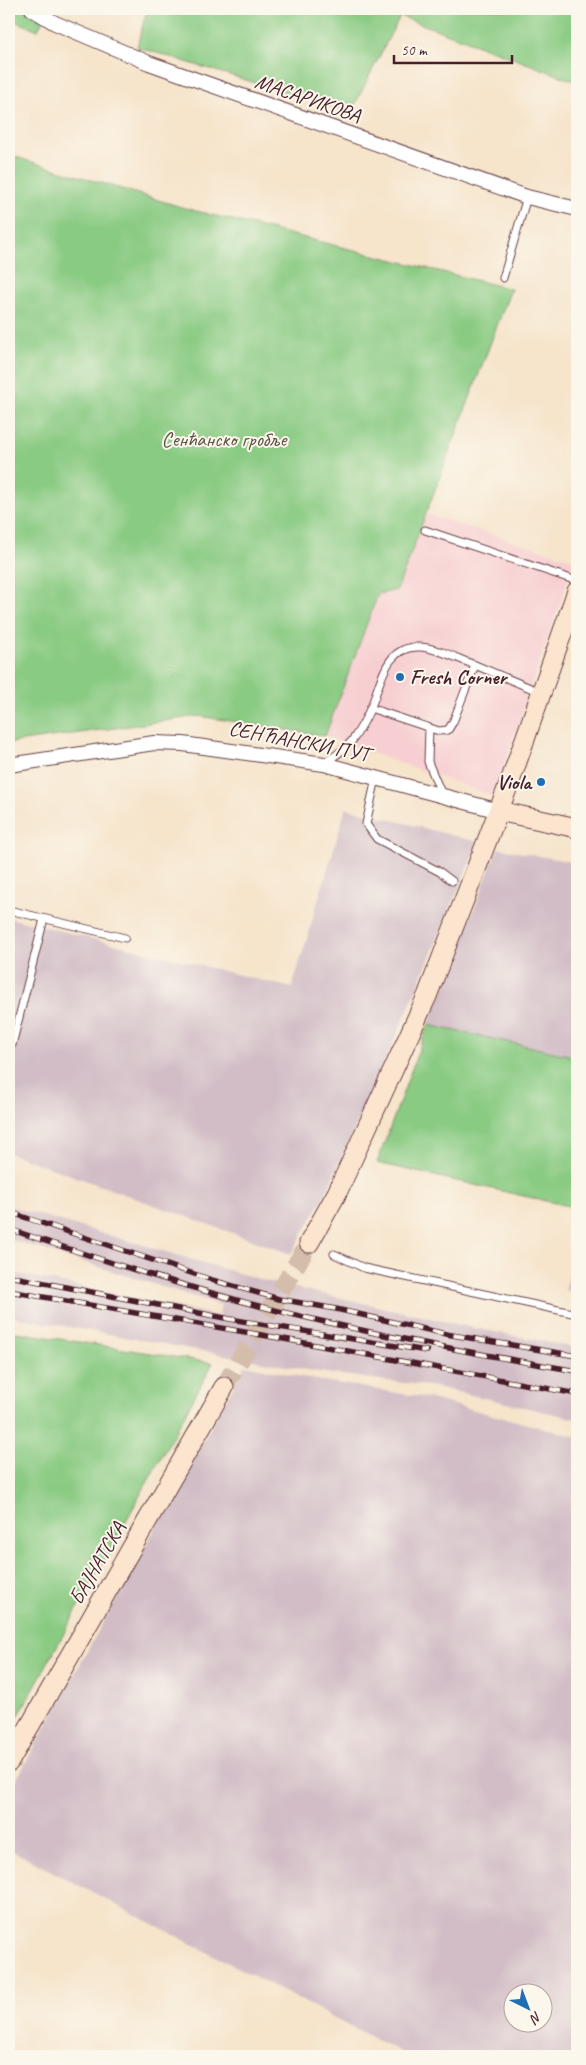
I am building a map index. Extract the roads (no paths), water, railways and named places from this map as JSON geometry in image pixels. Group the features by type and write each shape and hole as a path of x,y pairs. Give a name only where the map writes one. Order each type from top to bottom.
{"main road":[{"path":"308,1242 337,1194 416,1022 499,811 577,592"},
{"name":"СЕНЋАНСКИ ПУТ","path":"499,811 577,828"},
{"name":"БАЈНАТСКА","path":"9,1762 224,1387"}],"street":[{"name":"МАСАРИКОВА","path":"32,9 55,24 149,63 527,197 577,209"},
{"name":"СЕНЋАНСКИ ПУТ","path":"9,766 154,743 183,744 324,764 499,811"}],"lane":[{"path":"503,278 527,197"},
{"path":"425,530 577,581"},
{"path":"324,764 352,741 370,708 384,669 390,660 401,651 410,648 426,648 475,665 540,692"},
{"path":"370,708 443,731 451,726 475,665"},
{"path":"429,728 428,762 442,796"},
{"path":"376,778 366,824 371,832 377,839 433,868 452,881"},
{"path":"9,910 125,938"},
{"path":"12,1045 44,919"},
{"path":"334,1254 364,1268 577,1314"}],"tunnel":[{"path":"224,1387 309,1243"}],"railway":[{"path":"9,1212 212,1280 279,1299 336,1309 446,1334 577,1356"},
{"path":"9,1229 185,1285 255,1305 434,1345 577,1371"},
{"path":"9,1276 230,1319 427,1351"},
{"path":"9,1291 273,1337 577,1394"}],"place":[{"name":"Fresh Corner","path":"400,677"},
{"name":"Viola","path":"541,782"}],"park label":[{"name":"Сенћанско гробље","path":"224,439"}]}
